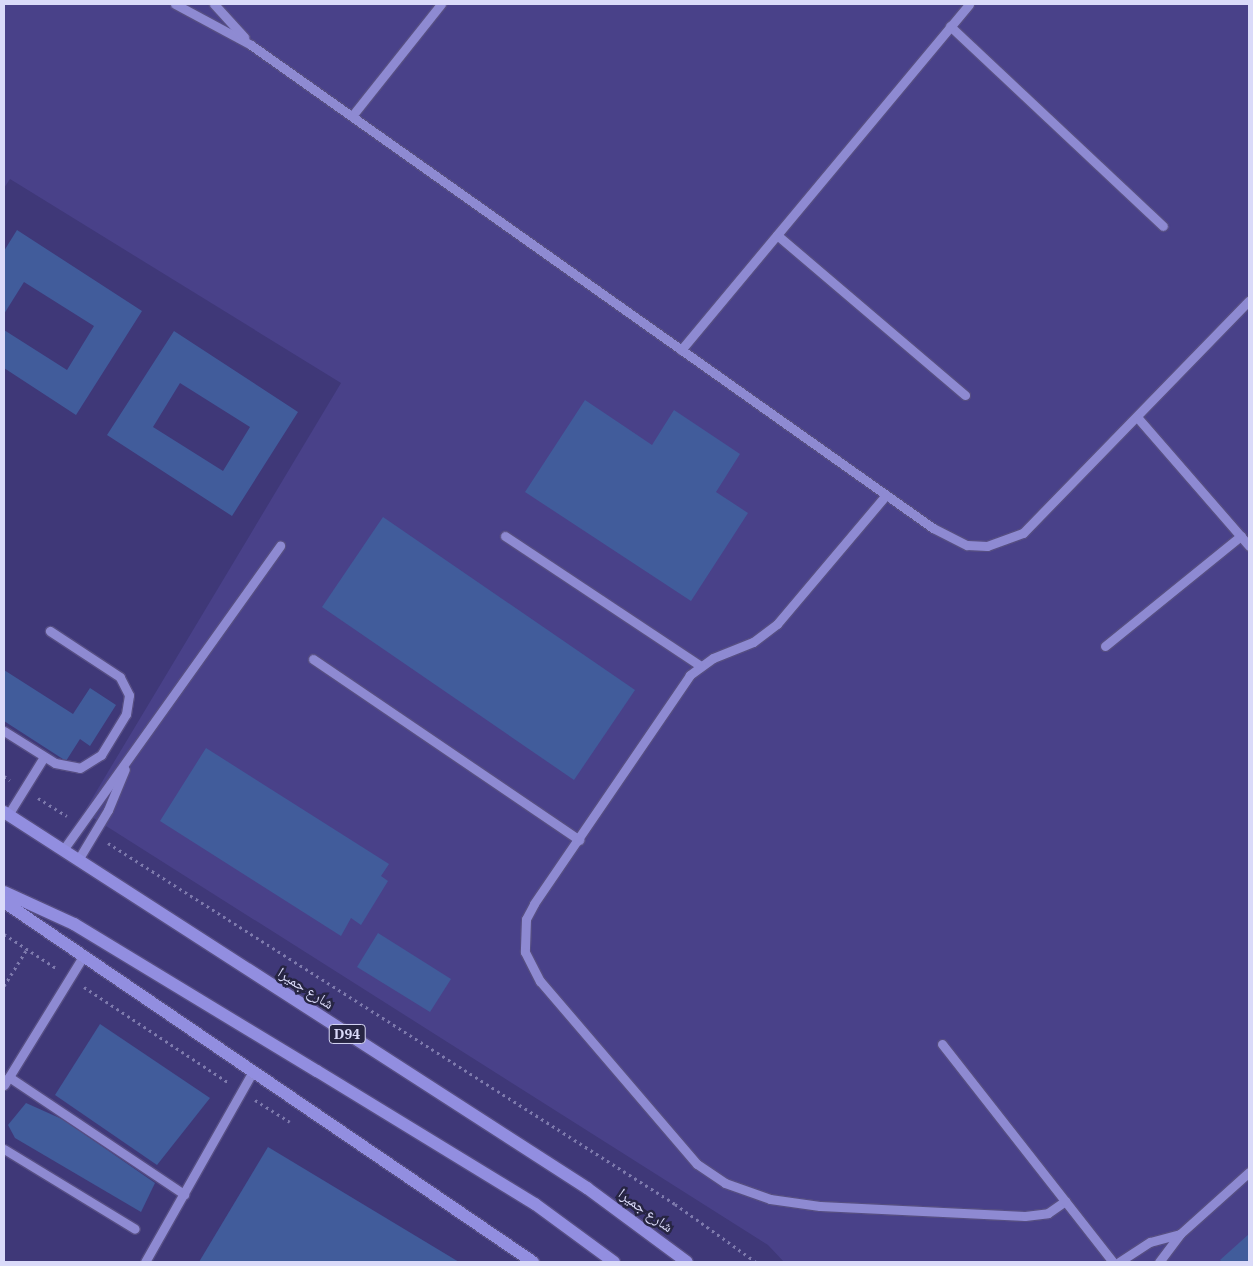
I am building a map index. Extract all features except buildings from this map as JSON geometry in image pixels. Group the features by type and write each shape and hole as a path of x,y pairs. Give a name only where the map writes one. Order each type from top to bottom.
{"main road":[{"name":"شارع جميرا","path":"6,813 587,1188 687,1262"},
{"path":"4,892 74,924 209,1009 317,1071 535,1204 614,1262"},
{"path":"4,902 533,1262"}],"street":[{"path":"175,4 251,45 949,539 986,546 1006,542 1038,520 1249,301"},
{"path":"214,4 251,45"},
{"path":"352,116 441,4"},
{"path":"681,350 969,4"},
{"path":"950,26 1163,226"},
{"path":"777,235 965,395"},
{"path":"1137,416 1249,546"},
{"path":"886,495 777,624 753,642 701,666 690,675 526,919 524,935 531,967 710,1176 754,1195 820,1206 1025,1216 1048,1213 1065,1201"},
{"path":"505,536 701,666"},
{"path":"1105,646 1241,536"},
{"path":"63,850 79,824 126,766 280,546"},
{"path":"4,731 44,757 71,768 95,760 129,705 120,677 50,631"},
{"path":"313,659 579,840"},
{"path":"6,813 44,757"},
{"path":"78,860 94,834 126,766"},
{"path":"84,956 6,1081 184,1194"},
{"path":"942,1044 1113,1262"},
{"path":"145,1262 253,1071"},
{"path":"4,1149 135,1229"},
{"path":"1159,1262 1180,1234 1249,1172"},
{"path":"1119,1262 1150,1242 1180,1234"}],"path":[{"path":"24,789 79,824"},
{"path":"94,834 676,1204 756,1262"},
{"path":"4,986 27,949"}],"shaded area":[{"path":"4,4 1249,4 1249,1262 784,1262 768,1245 84,812 341,383 10,179 4,188"}]}
